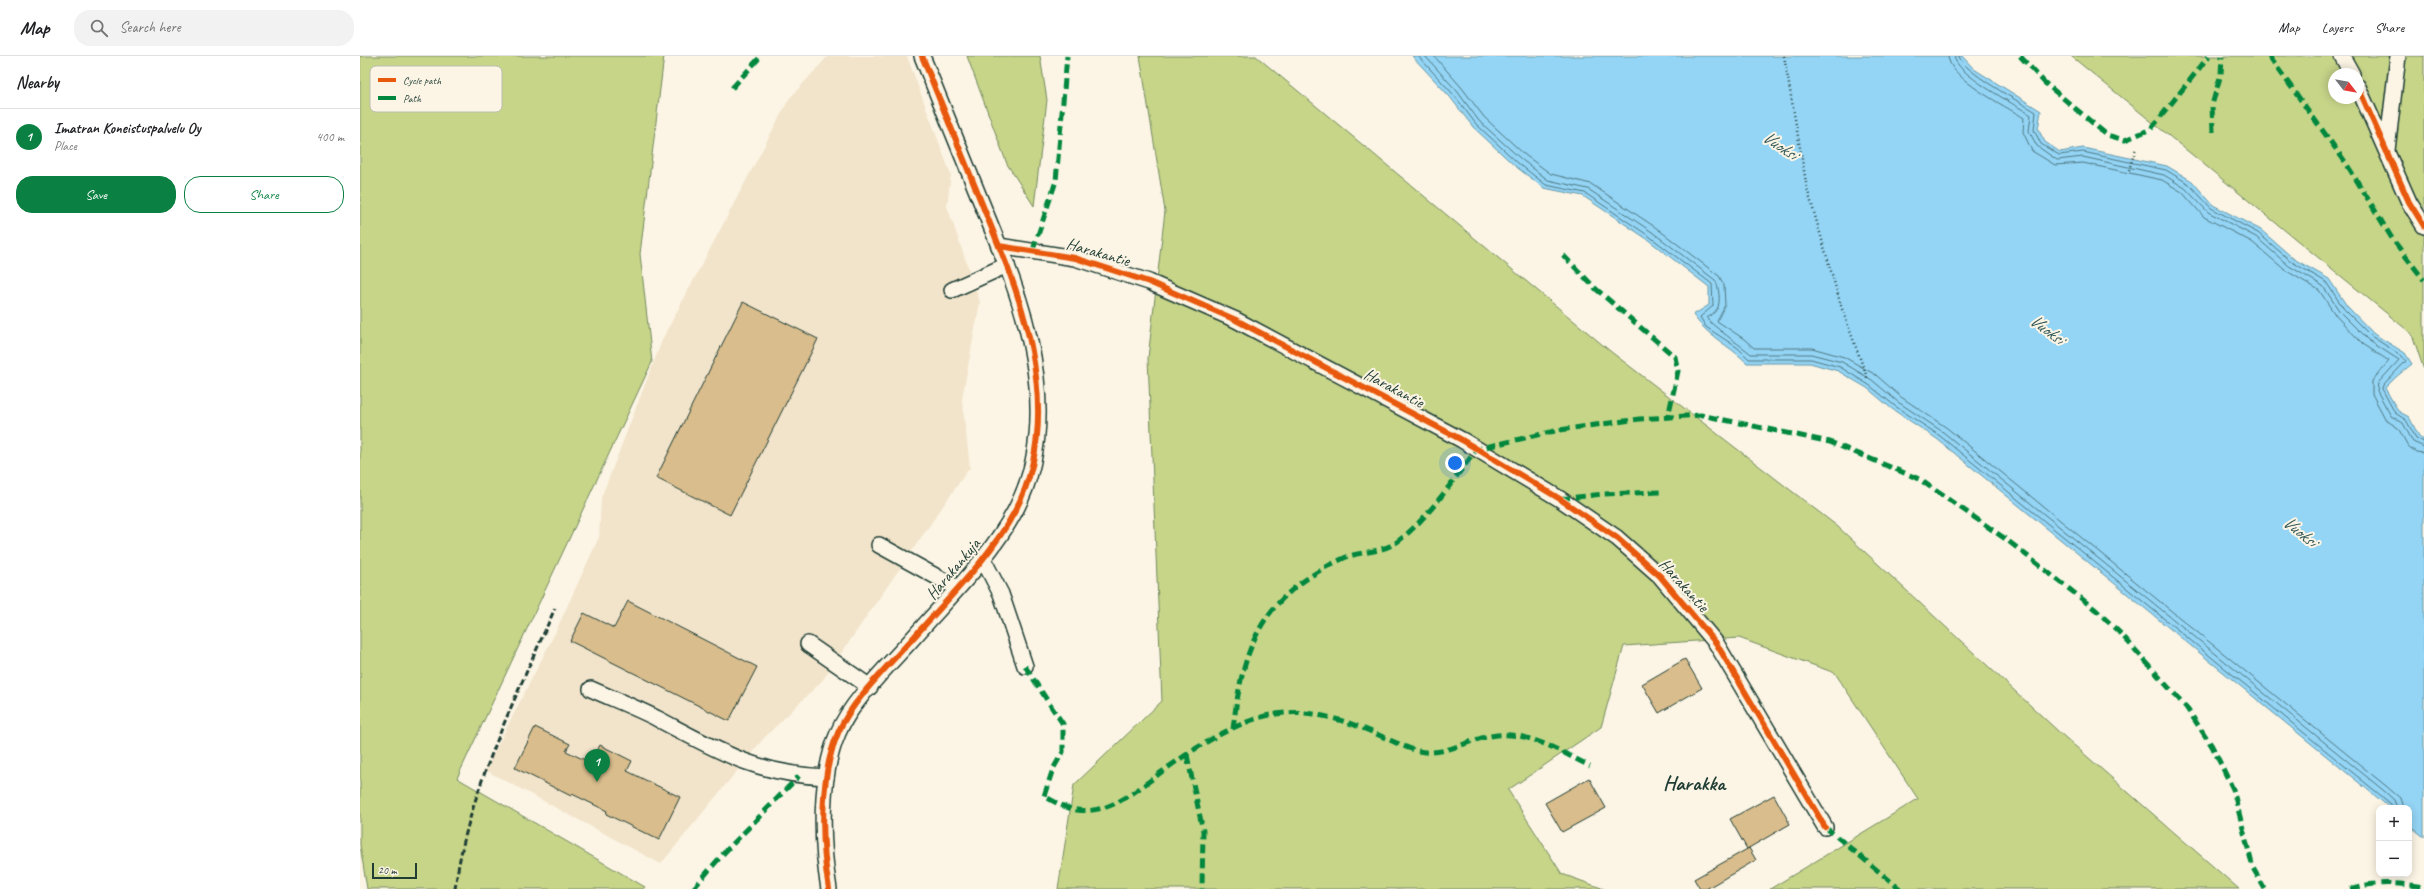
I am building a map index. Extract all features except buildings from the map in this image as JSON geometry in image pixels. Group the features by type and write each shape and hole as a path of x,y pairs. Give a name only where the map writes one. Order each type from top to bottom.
{"street":[{"path":"922,56 999,246"},
{"path":"2342,56 2349,68"},
{"path":"2387,152 2398,56"},
{"path":"2364,100 2409,202 2424,226"},
{"name":"Harakankuja","path":"829,889 824,860 826,777 838,732 852,709 870,687 983,559 1015,510 1030,470 1037,431 1037,385 1033,347 1007,265 999,246"},
{"name":"Harakantie","path":"999,246 1075,258 1149,282 1236,320 1462,440 1560,499 1616,538 1660,576 1716,643 1825,828"},
{"path":"952,290 1007,265"},
{"path":"879,545 957,588"},
{"path":"983,559 1001,594 1025,666"},
{"path":"808,644 870,687"},
{"path":"591,689 657,718 714,750 756,767 799,776 826,777"}],"path":[{"path":"1784,56 1807,188 1842,309 1868,380"},
{"path":"2129,170 2136,148"}],"shaded area":[{"path":"828,56 907,56 951,175 947,206 980,302 962,399 970,467 822,681 763,739 661,864 485,770 554,635 599,537 601,498 663,338 789,99"}],"green space":[{"path":"360,56 664,56 640,254 652,362 457,778 645,887 643,889 367,889 360,845"},
{"path":"967,56 1040,56 1047,100 1034,206 1007,164"},
{"path":"1140,56 1256,56 1610,351 1837,526 2059,732 2239,889 1770,889 1918,799 1835,673 1739,638 1624,646 1601,727 1508,790 1562,874 1604,889 1058,889 1074,785 1162,701 1148,358 1165,211"},
{"path":"2071,56 2424,56 2424,370 2412,334"}],"water":[{"name":"Vuoksi","path":"1412,56 1962,56 1974,69 2041,111 2038,129 2045,142 2060,152 2083,148 2167,166 2192,181 2213,205 2261,230 2294,259 2329,279 2347,306 2374,334 2405,353 2412,364 2385,388 2398,411 2409,417 2419,436 2424,440 2424,837 2412,827 2412,805 2386,805 1937,439 1892,409 1867,388 1838,371 1810,363 1747,363 1706,330 1693,315 1709,305 1709,287 1647,239 1583,196 1544,188 1515,166 1473,127 1450,97"}],"railway":[{"path":"455,889 461,852 482,780 495,745 555,608"}],"marked path":[{"path":"732,88 761,56"},
{"path":"1033,250 1056,181 1067,56"},
{"path":"2020,56 2045,83 2107,135 2125,140 2151,129 2209,56"},
{"path":"2213,132 2212,105 2221,74 2222,56"},
{"path":"2269,56 2346,163 2393,240 2424,280"},
{"path":"1563,255 1596,289 1675,357 1678,371 1668,417"},
{"path":"1233,729 1237,699 1243,672 1251,648 1261,627 1275,607 1292,590 1314,574 1342,559 1348,556 1391,546 1397,542 1430,510 1477,449 1559,430 1639,419 1701,415 1830,442 1919,479 2007,540 2096,610 2122,635 2186,707 2212,746 2233,789 2253,868 2265,889"},
{"path":"1560,499 1603,494 1661,492"},
{"path":"1025,666 1063,724 1063,752 1053,769 1044,796 1056,803 1077,810 1101,808 1124,799 1188,754 1217,736 1247,722 1276,714 1303,713 1343,721 1409,748 1428,752 1448,749 1487,737 1509,735 1545,744 1590,766"},
{"path":"1187,755 1203,831 1202,889"},
{"path":"693,889 722,855 799,776"},
{"path":"1825,827 1900,889"},
{"path":"2351,889 2360,886 2378,884 2406,884 2424,887"}],"cycle path":[{"path":"922,56 999,246 1075,258 1149,282 1236,320 1462,440 1560,499 1617,538 1660,576 1716,643 1825,827"},
{"path":"2364,101 2409,202 2424,226"},
{"path":"829,889 824,851 823,810 827,769 838,733 852,708 862,695 968,577 994,545 1015,511 1028,479 1036,446 1038,412 1036,378 1031,344 1022,310 999,246"}],"place":[{"name":"Imatran Koneistuspalvelu Oy","path":"597,782"}],"district":[{"name":"Harakka","path":"1694,783"}]}
